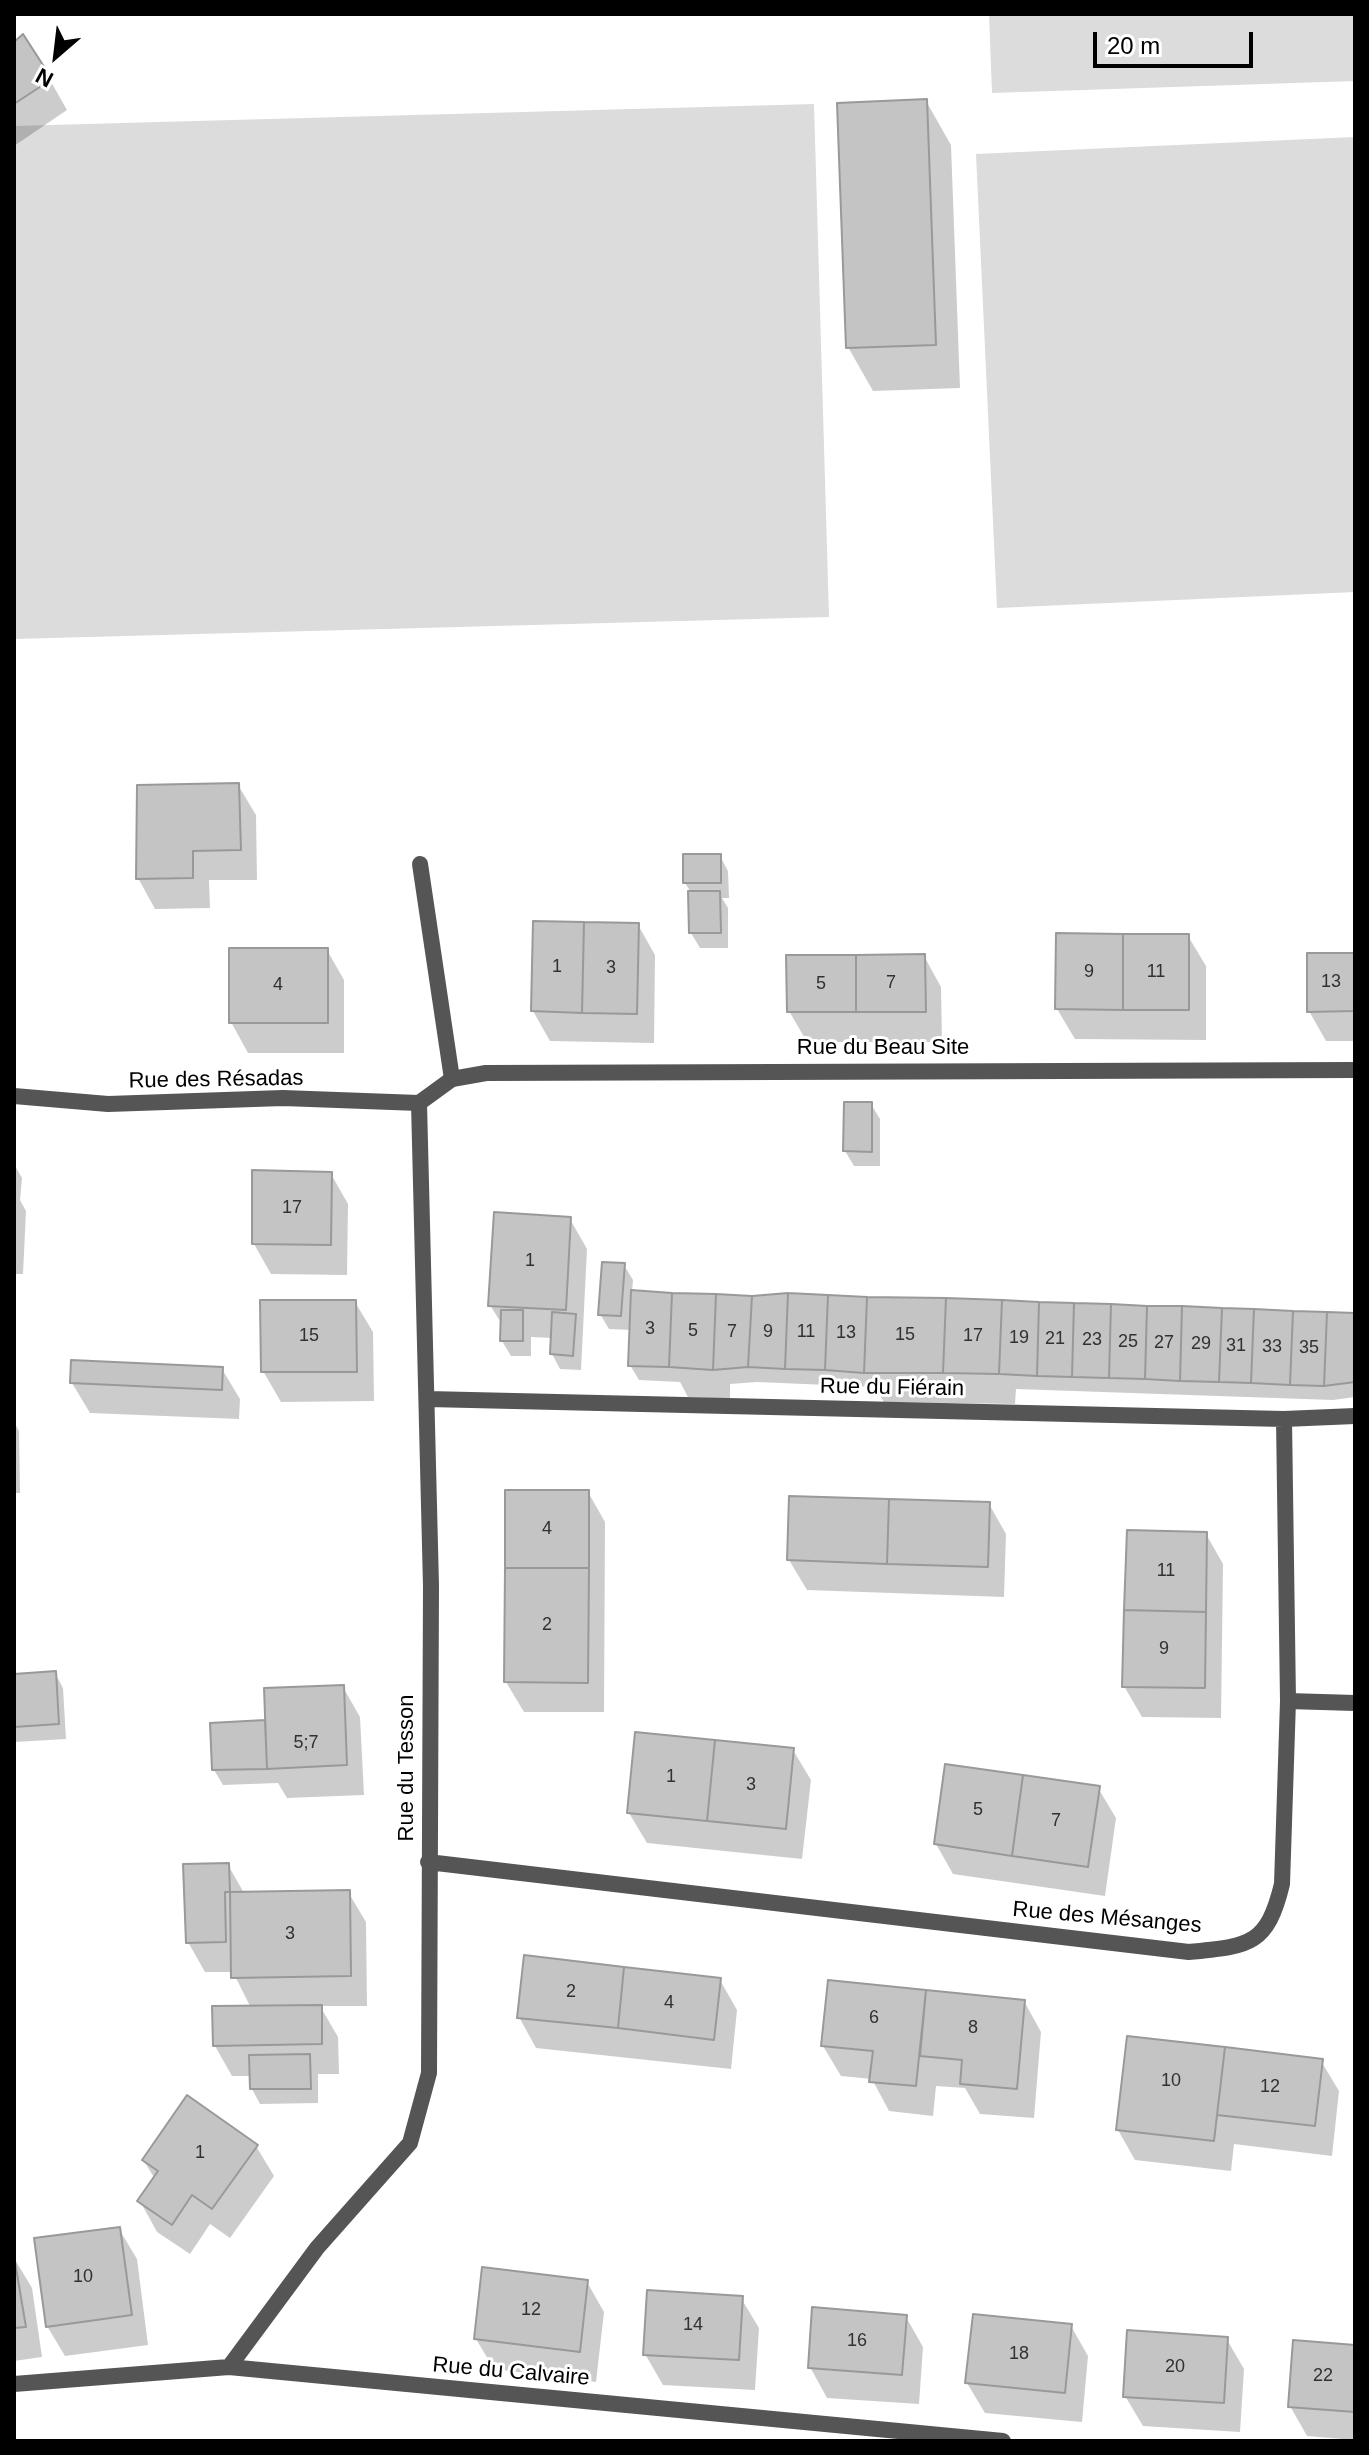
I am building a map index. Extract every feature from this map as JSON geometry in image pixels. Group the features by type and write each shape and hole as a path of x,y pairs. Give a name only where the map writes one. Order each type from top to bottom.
{"street":[{"path":"420,864 452,1079"},
{"name":"Rue du Beau Site","path":"419,1103 452,1079 501,1073 1355,1070"},
{"name":"Rue des Résadas","path":"14,1096 108,1104 283,1098 419,1103"},
{"name":"Rue du Tesson","path":"229,2367 317,2248 410,2143 429,2073 428,1399 419,1103"},
{"name":"Rue du Fiérain","path":"428,1399 1284,1419 1355,1416"},
{"name":"Rue des Mésanges","path":"428,1862 1189,1952 1244,1946 1257,1939 1267,1927 1275,1913 1282,1884 1288,1701 1284,1419"},
{"path":"1288,1701 1355,1703"},
{"name":"Rue du Calvaire","path":"14,2384 229,2367 1003,2441"}],"shaded area":[{"path":"989,14 1355,14 1355,81 992,93"},
{"path":"814,104 829,617 14,639 14,126"},
{"path":"1355,137 1355,592 997,608 976,154"}],"building":[{"path":"23,34 52,79 14,104 14,42"},
{"path":"927,99 936,345 846,348 837,103"},
{"path":"239,783 241,850 193,851 193,878 136,879 137,785"},
{"path":"683,854 721,854 721,883 683,883"},
{"path":"688,891 720,891 721,933 689,933"},
{"path":"533,921 584,922 582,1013 531,1011"},
{"path":"584,922 639,923 637,1014 582,1013"},
{"path":"1056,933 1123,934 1123,1010 1055,1009"},
{"path":"1123,934 1189,934 1189,1010 1123,1010"},
{"path":"229,948 328,948 328,1023 229,1023"},
{"path":"1307,953 1355,953 1355,1011 1307,1012"},
{"path":"925,954 926,1012 856,1012 856,955"},
{"path":"786,955 856,955 856,1012 787,1012"},
{"path":"844,1102 872,1102 872,1152 843,1151"},
{"path":"252,1170 332,1172 331,1245 252,1244"},
{"path":"494,1212 571,1217 566,1310 488,1306"},
{"path":"602,1262 625,1263 621,1316 598,1315"},
{"path":"631,1290 672,1293 669,1367 628,1366"},
{"path":"672,1293 716,1294 713,1370 669,1367"},
{"path":"788,1293 828,1295 825,1370 785,1369"},
{"path":"788,1293 785,1369 748,1367 752,1296"},
{"path":"716,1294 752,1296 748,1367 713,1370"},
{"path":"828,1295 867,1297 864,1373 825,1370"},
{"path":"867,1297 946,1298 943,1373 864,1373"},
{"path":"946,1298 1002,1300 999,1374 943,1373"},
{"path":"260,1300 356,1300 357,1372 261,1372"},
{"path":"1002,1300 1039,1302 1037,1376 999,1374"},
{"path":"1039,1302 1074,1303 1072,1377 1037,1376"},
{"path":"1074,1303 1111,1304 1109,1378 1072,1377"},
{"path":"1111,1304 1147,1306 1145,1379 1109,1378"},
{"path":"1147,1306 1182,1306 1180,1381 1145,1379"},
{"path":"1182,1306 1222,1308 1219,1382 1180,1381"},
{"path":"1222,1308 1254,1309 1251,1383 1219,1382"},
{"path":"1254,1309 1293,1311 1290,1385 1251,1383"},
{"path":"501,1310 523,1310 523,1341 500,1341"},
{"path":"1293,1311 1327,1312 1324,1386 1290,1385"},
{"path":"552,1312 576,1314 573,1356 550,1354"},
{"path":"1327,1312 1355,1313 1355,1382 1324,1386"},
{"path":"71,1360 223,1367 222,1390 70,1383"},
{"path":"505,1490 589,1490 589,1568 505,1568"},
{"path":"789,1496 889,1499 887,1564 787,1560"},
{"path":"889,1499 990,1502 988,1567 887,1564"},
{"path":"1127,1530 1207,1532 1206,1612 1124,1610"},
{"path":"505,1568 589,1568 588,1683 504,1682"},
{"path":"1124,1610 1206,1612 1205,1688 1122,1687"},
{"path":"56,1671 59,1724 14,1727 14,1674"},
{"path":"344,1685 347,1765 267,1769 264,1688"},
{"path":"265,1720 267,1769 212,1770 210,1723"},
{"path":"635,1732 715,1740 707,1821 627,1813"},
{"path":"715,1740 794,1748 786,1829 707,1821"},
{"path":"945,1764 1023,1775 1012,1856 934,1844"},
{"path":"1023,1775 1100,1786 1088,1867 1012,1856"},
{"path":"229,1863 230,1892 225,1892 226,1942 186,1943 183,1864"},
{"path":"350,1890 351,1976 231,1978 230,1892"},
{"path":"524,1955 624,1967 618,2028 517,2018"},
{"path":"624,1967 721,1978 714,2040 618,2028"},
{"path":"828,1980 926,1990 916,2086 869,2082 873,2051 821,2046"},
{"path":"926,1990 1025,2000 1017,2089 960,2084 962,2060 920,2056"},
{"path":"322,2005 322,2044 213,2046 212,2006"},
{"path":"1127,2036 1225,2047 1214,2141 1116,2130"},
{"path":"1225,2047 1323,2059 1315,2126 1217,2115"},
{"path":"310,2054 311,2089 250,2089 249,2055"},
{"path":"187,2095 258,2145 212,2209 192,2195 172,2225 137,2201 158,2171 142,2160"},
{"path":"120,2227 132,2315 46,2327 34,2238"},
{"path":"14,2256 26,2327 14,2328"},
{"path":"482,2267 588,2280 580,2352 474,2339"},
{"path":"647,2290 743,2296 739,2360 643,2355"},
{"path":"812,2307 907,2315 902,2375 808,2368"},
{"path":"973,2314 1072,2324 1065,2393 965,2383"},
{"path":"1127,2330 1228,2337 1224,2403 1123,2397"},
{"path":"1293,2340 1355,2345 1355,2412 1288,2407"}]}
